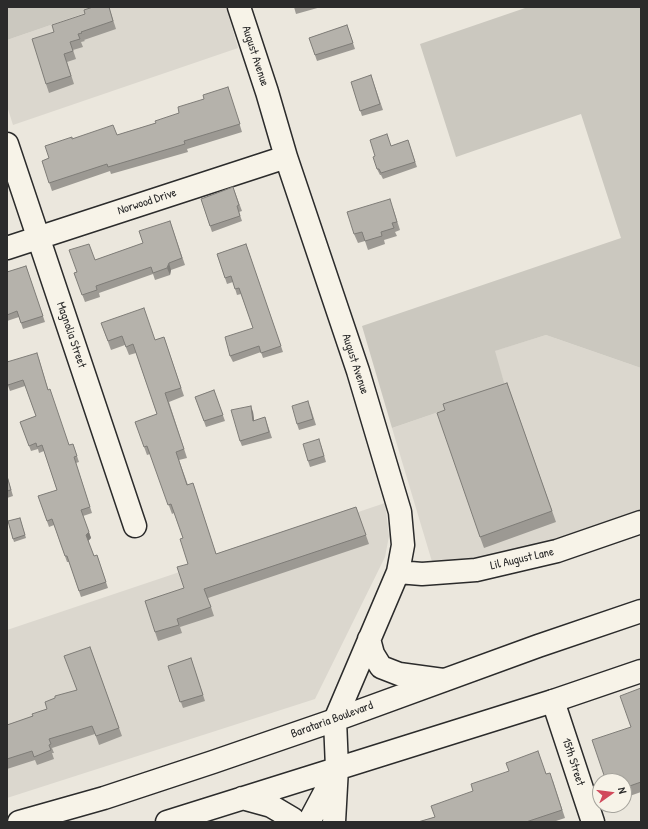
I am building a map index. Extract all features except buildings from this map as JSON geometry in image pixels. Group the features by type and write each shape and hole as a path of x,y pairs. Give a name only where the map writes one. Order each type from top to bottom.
{"street":[{"name":"August Avenue","path":"239,7 267,92 286,157 358,371 400,512 403,545 398,572 335,720"},
{"name":"Magnolia Street","path":"7,144 135,526"},
{"name":"Norwood Drive","path":"7,248 286,157"},
{"name":"Lil August Lane","path":"398,572 422,574 476,570 557,551 641,522"},
{"name":"Barataria Boulevard","path":"19,822 104,798 213,762 335,720 538,646 641,611"},
{"path":"369,639 373,654 381,667 399,674 444,680"},
{"path":"167,822 553,701 641,671"},
{"name":"15th Street","path":"553,701 593,822"},
{"path":"334,822 337,768 335,720"},
{"path":"309,822 337,768"},
{"path":"242,798 271,806 295,822"}],"shaded area":[{"path":"7,7 103,7 7,40"},
{"path":"103,7 226,7 238,48 13,125 7,106 7,40"},
{"path":"528,7 641,7 641,368 546,335 495,351 506,389 392,428 362,326 621,238 581,114 456,157 420,44"},
{"path":"546,335 641,368 641,512 595,530 486,561 433,565 392,428 506,389 494,351"},
{"path":"385,503 389,536 385,557 315,699 7,798 7,630"}]}
